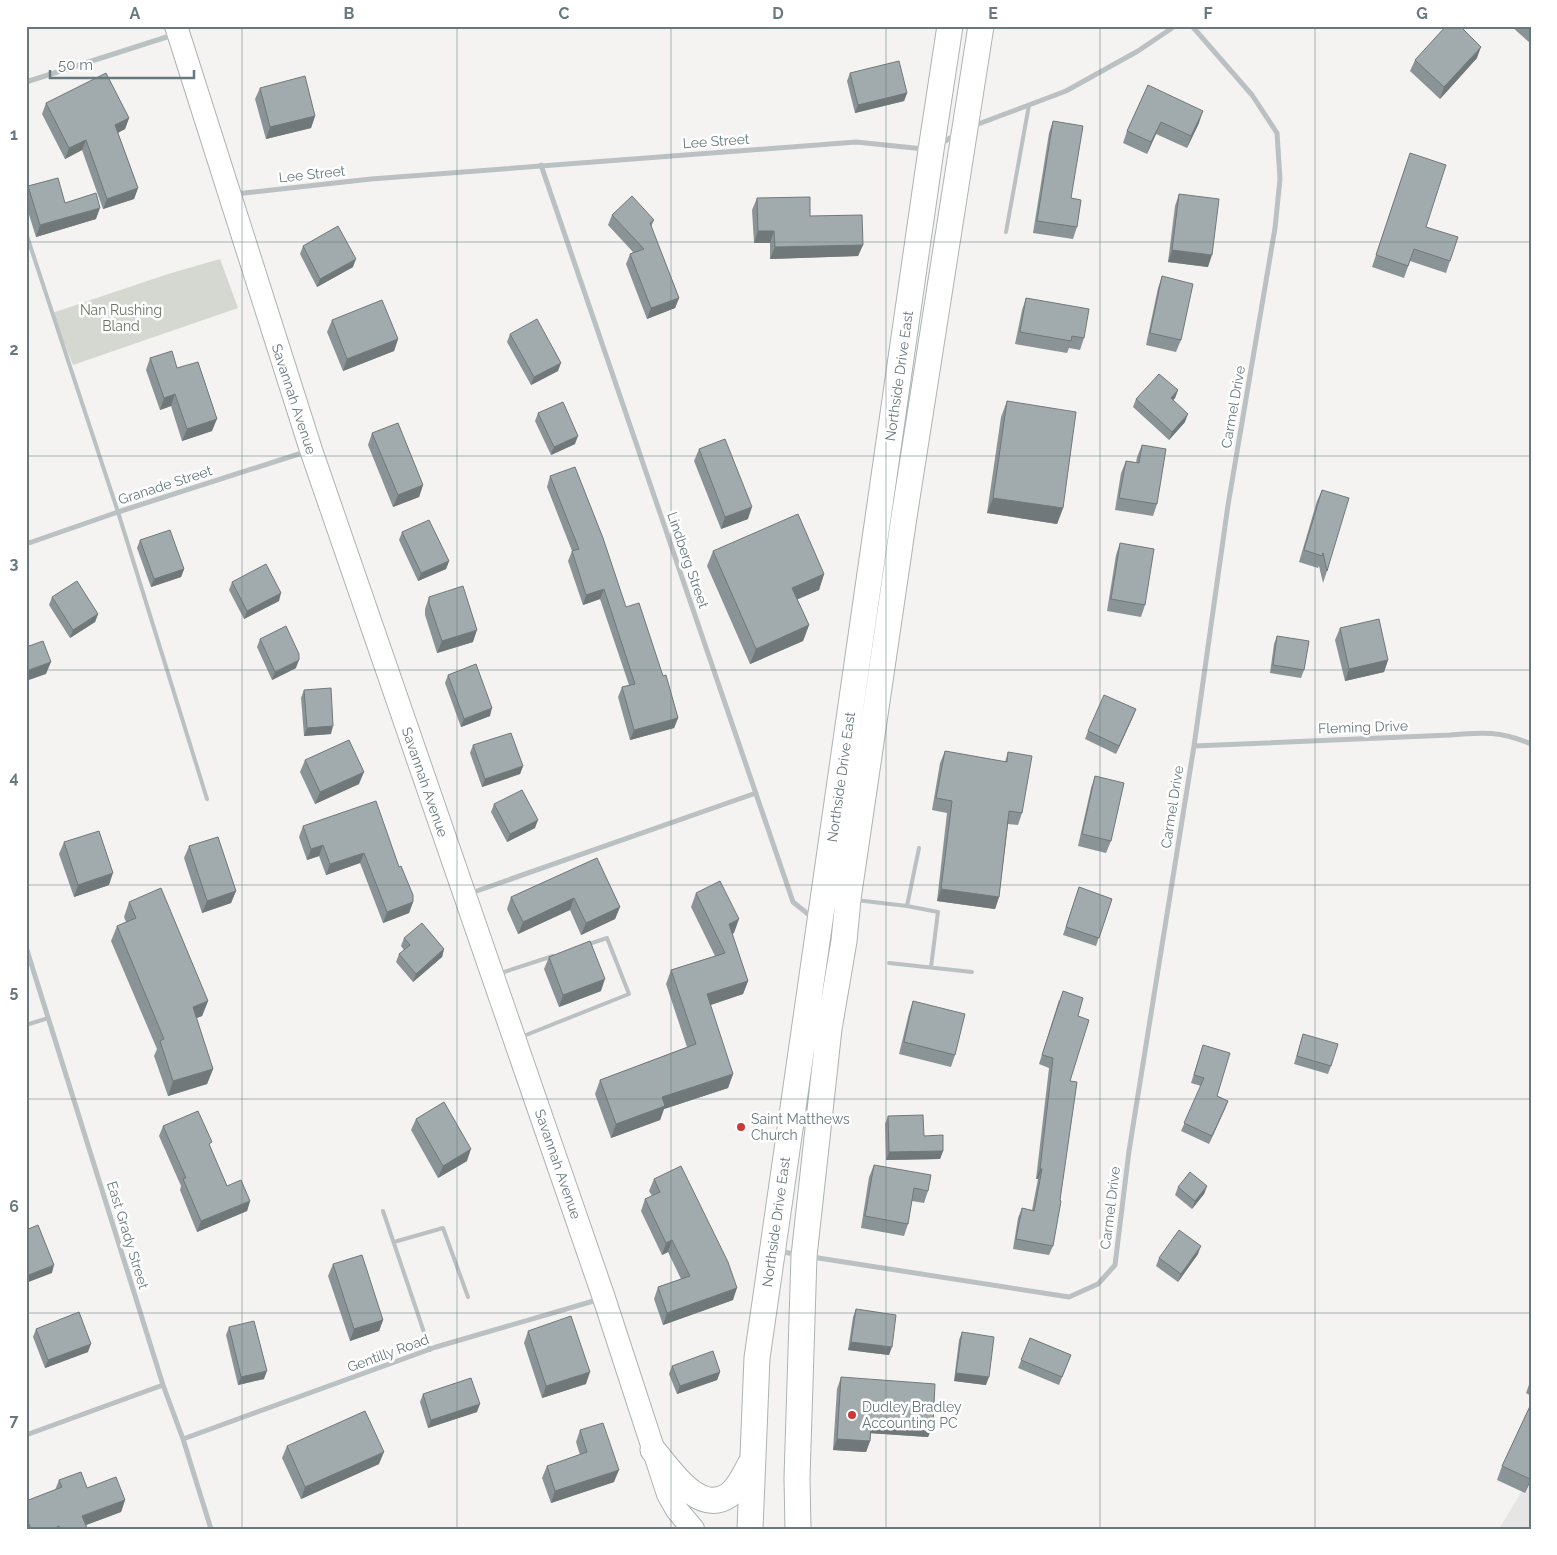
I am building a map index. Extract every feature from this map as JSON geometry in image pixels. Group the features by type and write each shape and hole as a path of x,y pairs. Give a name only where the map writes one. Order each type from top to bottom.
{"main road":[{"name":"Northside Drive East","path":"750,1529 751,1463 757,1358 772,1249 832,932 931,150 950,26"},
{"name":"Northside Drive East","path":"798,1529 797,1478 804,1256 829,1030 832,932 848,899 904,517 981,26"},
{"path":"653,1450 692,1494 704,1500 720,1500 730,1494 739,1484 751,1463"}],"street":[{"path":"931,150 965,129 1066,91 1138,51 1175,26"},
{"name":"Carmel Drive","path":"772,1249 804,1256 1069,1297 1098,1284 1114,1265 1129,1151 1194,746 1228,505 1275,228 1280,180 1276,133 1252,95 1192,26"},
{"path":"26,82 177,30"},
{"name":"Savannah Avenue","path":"177,30 311,450 604,1298 668,1494 677,1510 693,1529"},
{"name":"Lee Street","path":"229,195 371,179 856,142 931,150"},
{"name":"Lindberg Street","path":"541,165 793,902 832,932"},
{"name":"Granade Street","path":"26,544 118,512 311,450"},
{"name":"Fleming Drive","path":"1194,746 1483,732 1513,736 1531,744"},
{"path":"465,896 756,793"},
{"name":"East Grady Street","path":"26,947 163,1385 184,1439 211,1529"},
{"name":"Gentilly Road","path":"184,1439 430,1350 604,1298"},
{"path":"26,1435 163,1385"}],"lane":[{"path":"1006,232 1029,105"},
{"path":"26,233 118,512 208,799"},
{"path":"907,906 919,848"},
{"path":"848,899 907,906 938,912 931,967"},
{"path":"515,1040 629,994 607,938 581,947"},
{"path":"493,976 554,956"},
{"path":"889,963 972,972"},
{"path":"26,1025 48,1018"},
{"path":"383,1211 430,1350"},
{"path":"394,1242 442,1228 468,1297"}],"shaded area":[{"path":"1531,1476 1531,1529 1499,1529"}],"green space":[{"name":"Nan Rushing Bland","path":"220,259 238,308 73,365 52,313 168,274"}],"building":[{"path":"1446,26 1460,26 1481,47 1444,87 1415,60"},
{"path":"899,61 907,93 858,105 850,73"},
{"path":"106,73 129,118 115,125 138,188 107,199 86,140 69,148 46,103"},
{"path":"305,76 315,116 270,127 260,88"},
{"path":"1148,85 1203,111 1191,136 1161,122 1151,142 1127,131"},
{"path":"1053,121 1083,126 1071,198 1081,200 1077,227 1037,221"},
{"path":"1410,153 1446,165 1426,227 1458,237 1450,261 1414,249 1408,266 1376,255"},
{"path":"58,178 65,203 96,193 100,208 40,225 28,186"},
{"path":"1179,194 1219,199 1212,255 1172,250"},
{"path":"632,196 654,220 650,223 679,298 651,308 630,254 644,249 612,215"},
{"path":"810,197 810,216 862,215 863,245 775,247 774,231 758,231 757,198"},
{"path":"338,226 356,259 320,279 303,246"},
{"path":"1162,276 1193,284 1181,340 1150,333"},
{"path":"1026,298 1089,309 1084,338 1072,336 1071,341 1020,332"},
{"path":"382,300 398,339 347,359 332,320"},
{"path":"537,319 561,363 534,377 510,334"},
{"path":"172,351 177,368 198,362 217,419 187,429 175,394 164,398 150,358"},
{"path":"1159,374 1178,390 1171,398 1188,414 1172,432 1136,399"},
{"path":"1007,401 1076,412 1063,508 993,498"},
{"path":"563,402 578,436 554,447 538,413"},
{"path":"398,423 423,485 398,495 372,433"},
{"path":"725,439 752,507 725,517 699,449"},
{"path":"1142,445 1166,449 1157,504 1119,498 1126,461 1139,463"},
{"path":"575,467 603,538 626,607 639,603 663,676 666,675 678,718 634,730 622,687 635,684 604,589 586,595 572,551 579,549 550,476"},
{"path":"1322,490 1349,498 1327,571 1323,553 1322,556 1304,550"},
{"path":"798,514 824,574 792,588 809,625 756,649 713,551"},
{"path":"429,520 449,561 421,573 402,532"},
{"path":"170,530 184,569 154,579 140,540"},
{"path":"1120,543 1154,549 1145,605 1111,599"},
{"path":"266,564 281,593 247,611 232,582"},
{"path":"77,581 98,614 73,630 52,597"},
{"path":"463,586 477,630 442,641 429,603 429,597"},
{"path":"1379,619 1388,660 1349,669 1340,628"},
{"path":"286,626 299,654 299,660 275,672 260,639"},
{"path":"1277,636 1309,641 1304,670 1273,665"},
{"path":"26,638 29,646 43,641 51,662 26,671"},
{"path":"476,664 492,708 464,719 448,675"},
{"path":"331,688 333,726 307,728 304,690"},
{"path":"1104,695 1136,709 1119,746 1088,731"},
{"path":"511,733 523,766 485,779 473,745"},
{"path":"349,740 364,772 320,792 305,760"},
{"path":"945,751 1007,762 1008,752 1032,756 1022,813 1009,811 999,897 941,889 952,801 936,798"},
{"path":"1095,776 1124,783 1111,841 1082,834"},
{"path":"522,790 538,820 510,834 494,804"},
{"path":"376,801 399,867 401,866 413,895 413,902 387,912 364,853 330,864 323,845 311,849 303,826"},
{"path":"99,831 113,873 78,885 64,842"},
{"path":"218,837 236,891 207,901 189,846"},
{"path":"597,858 620,907 586,923 574,898 523,922 511,897"},
{"path":"720,881 739,919 729,924 748,981 707,994 733,1074 662,1097 665,1106 616,1124 600,1080 696,1044 671,970 725,953 696,893"},
{"path":"1079,887 1112,899 1099,938 1066,927"},
{"path":"161,888 208,1001 193,1007 213,1069 173,1081 160,1041 164,1039 117,926 136,918 129,902"},
{"path":"422,923 444,949 416,974 399,954 410,945 404,938"},
{"path":"590,941 605,979 563,995 549,957"},
{"path":"1063,991 1083,998 1078,1016 1089,1020 1070,1081 1077,1082 1053,1246 1016,1239 1022,1208 1034,1211 1042,1169 1040,1169 1053,1058 1042,1055"},
{"path":"913,1001 965,1014 955,1055 904,1042"},
{"path":"1303,1034 1338,1044 1331,1066 1297,1056"},
{"path":"1203,1045 1230,1053 1217,1096 1228,1101 1212,1136 1184,1123 1204,1078 1194,1075"},
{"path":"444,1102 471,1149 443,1166 416,1119"},
{"path":"198,1111 212,1142 209,1144 227,1186 241,1180 250,1201 201,1221 183,1179 186,1178 163,1126"},
{"path":"923,1115 924,1136 943,1135 943,1151 889,1152 888,1116"},
{"path":"874,1165 931,1175 928,1191 914,1188 908,1224 865,1216"},
{"path":"681,1166 728,1262 737,1288 667,1313 658,1287 690,1276 672,1240 666,1243 645,1199 660,1192 654,1179"},
{"path":"1190,1172 1207,1186 1195,1201 1178,1187"},
{"path":"38,1225 54,1265 26,1276 26,1230"},
{"path":"1179,1230 1201,1246 1181,1274 1159,1258"},
{"path":"362,1255 383,1320 354,1329 333,1264"},
{"path":"856,1309 896,1315 892,1347 851,1342"},
{"path":"79,1312 91,1344 48,1360 36,1329"},
{"path":"571,1316 590,1372 546,1386 528,1331"},
{"path":"254,1321 267,1371 241,1377 229,1327"},
{"path":"962,1332 994,1337 989,1377 956,1373"},
{"path":"1030,1338 1071,1355 1062,1377 1021,1360"},
{"path":"713,1351 720,1372 680,1386 672,1366"},
{"path":"841,1377 935,1384 933,1425 871,1421 870,1441 837,1439"},
{"path":"471,1378 480,1404 431,1420 423,1394"},
{"path":"1531,1404 1531,1477 1530,1479 1502,1466"},
{"path":"365,1411 384,1452 305,1487 287,1446"},
{"path":"603,1423 619,1470 555,1491 547,1466 587,1452 580,1430"},
{"path":"81,1472 87,1488 116,1477 125,1500 82,1516 86,1529 60,1529 59,1526 53,1529 31,1529 26,1517 26,1501 62,1487 59,1480"}],"place":[{"name":"Saint Matthews Church","path":"741,1127"},
{"name":"Dudley Bradley Accounting PC","path":"852,1415"}]}
